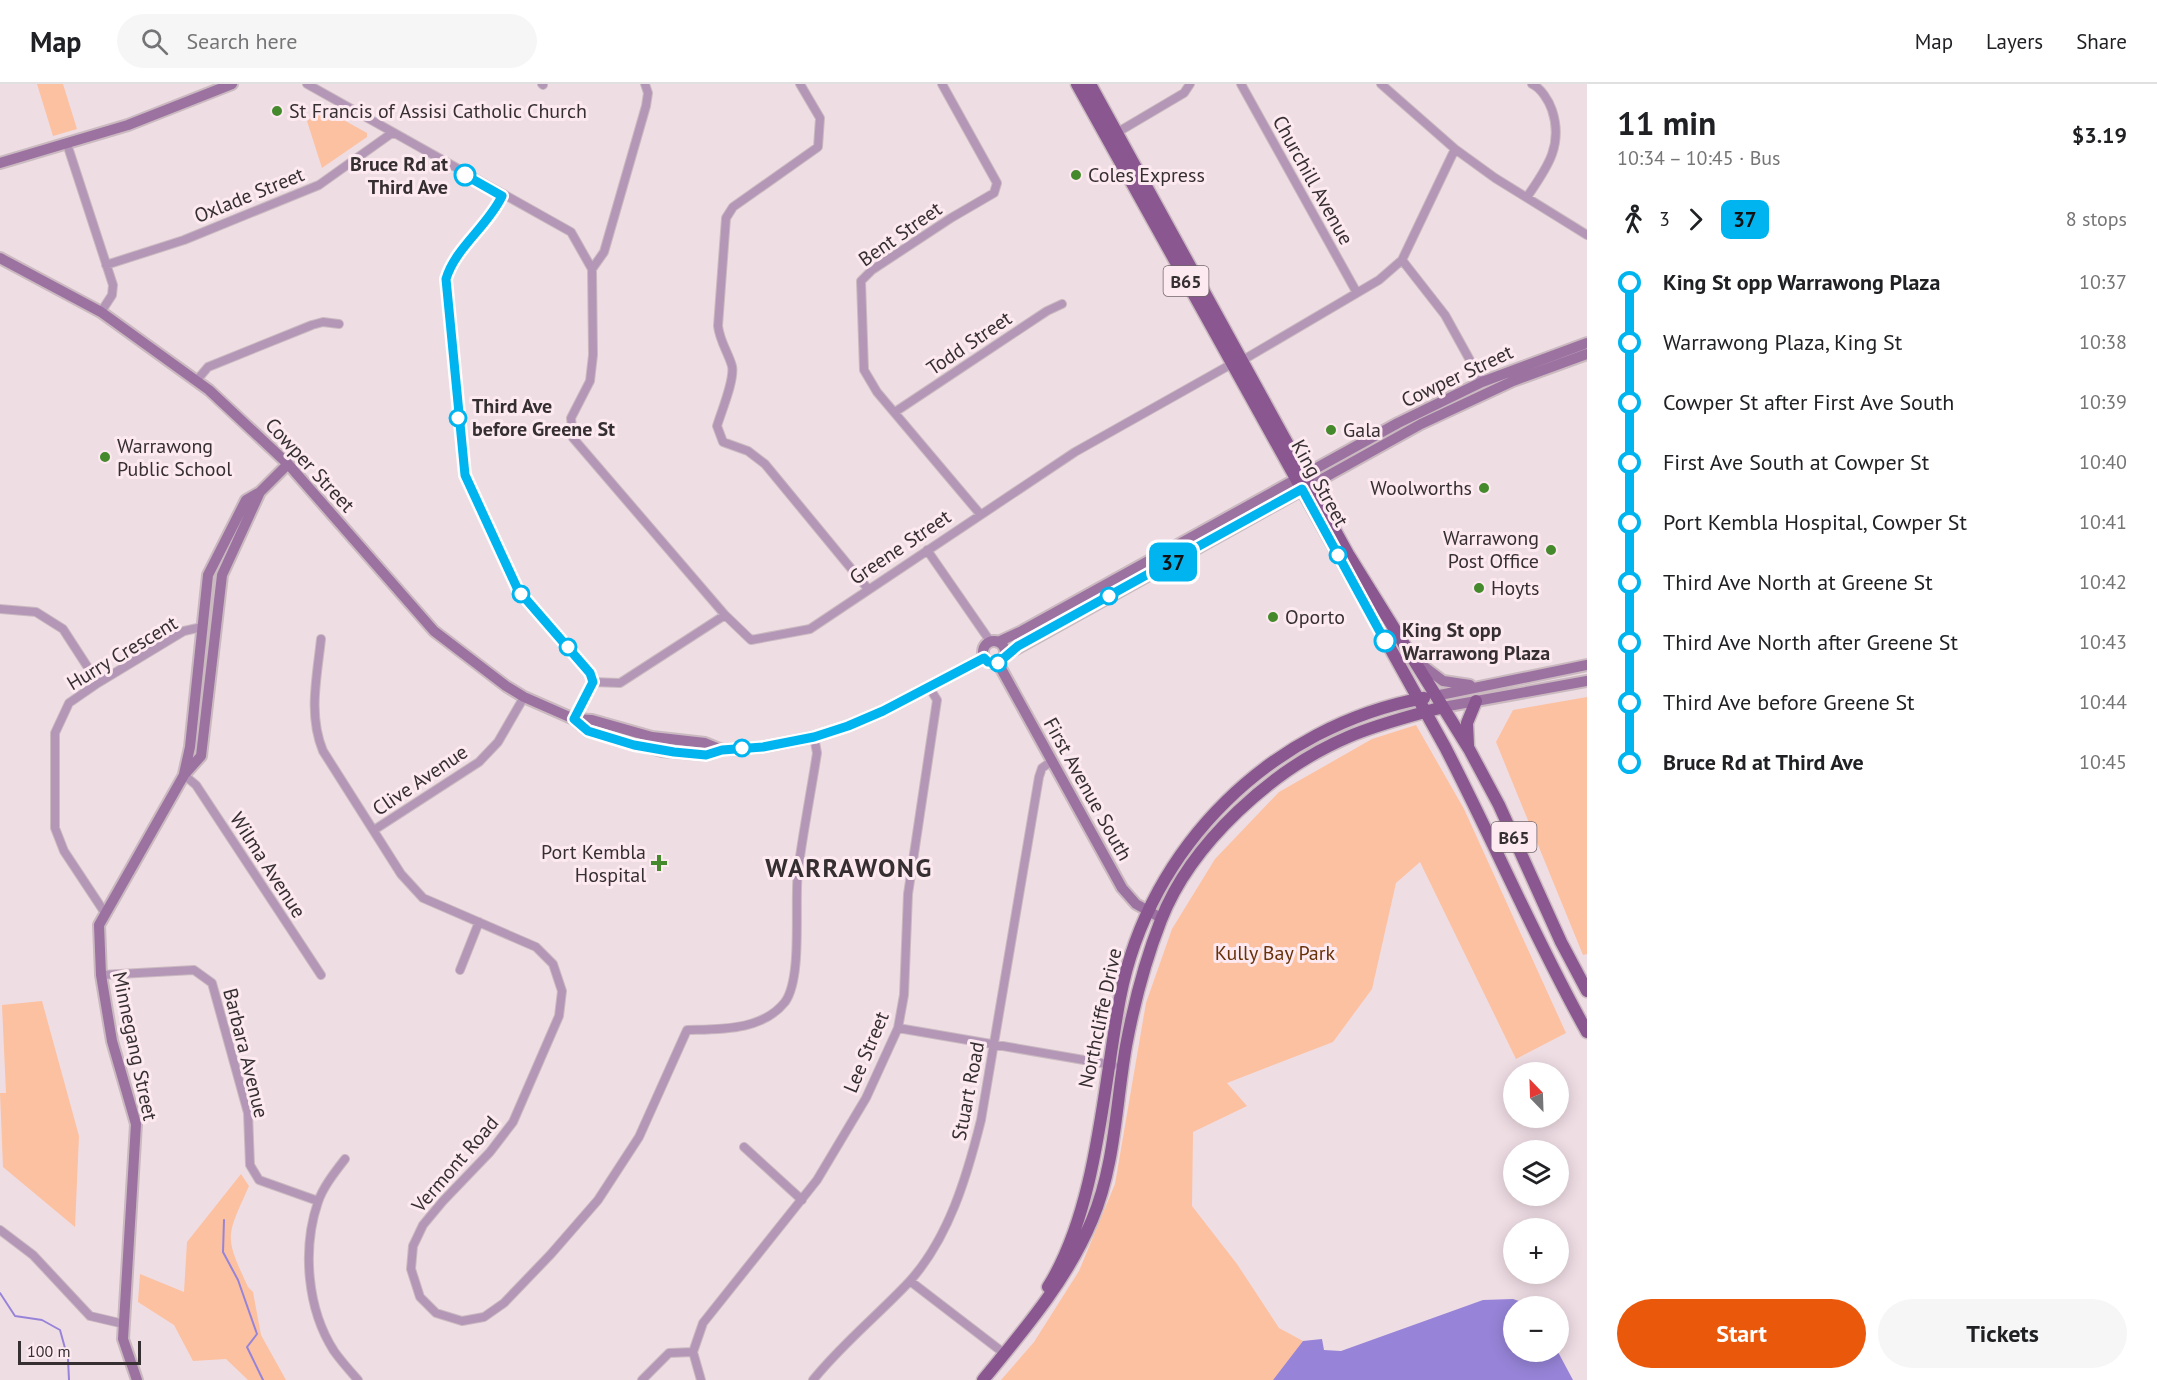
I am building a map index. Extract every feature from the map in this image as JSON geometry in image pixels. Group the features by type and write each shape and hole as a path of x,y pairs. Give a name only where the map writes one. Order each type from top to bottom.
{"main road":[{"path":"0,163 128,125 232,84"},
{"name":"King Street","path":"1077,84 1300,475 1487,827 1548,960 1587,1032"},
{"name":"King Street","path":"1090,84 1228,333 1237,362"},
{"name":"Cowper Street","path":"0,258 101,312 197,380 288,464 434,631 472,662 524,697 574,719 588,731 662,751 706,755 722,750 763,747 814,737 883,711 984,658"},
{"name":"Cowper Street","path":"994,642 1022,631 1300,475 1482,382 1587,343"},
{"name":"Cowper Street","path":"1002,659 1401,434 1476,397 1587,354"},
{"name":"Minnegang Street","path":"184,775 190,747 208,575 246,500 260,492 288,464"},
{"name":"King Street","path":"1306,487 1469,749 1507,822 1561,942 1587,991"},
{"name":"Minnegang Street","path":"137,1380 123,1340 136,1124 112,1041 101,975 99,925 184,775 201,756 222,575 260,492"},
{"path":"994,642 1003,646 1002,659 988,662 984,658 984,646 994,642"},
{"path":"1412,657 1443,681 1489,686"},
{"name":"First Avenue South","path":"1002,659 1052,761 1122,888 1136,904 1161,918"},
{"name":"Northcliffe Drive","path":"1005,1354 1050,1284 1071,1237 1088,1182 1130,956 1147,911 1178,857 1207,822 1269,762 1333,725 1417,699 1587,665"},
{"name":"Northcliffe Drive","path":"983,1380 1057,1287 1093,1218 1106,1179 1123,1067 1140,981 1161,918 1183,878 1223,828 1269,783 1311,755 1347,737 1443,707 1587,681"},
{"path":"1469,749 1467,723 1476,701"},
{"name":"Cowper Street","path":"574,719 592,720 634,734 705,743 722,750"},
{"path":"634,734 639,740 655,744 662,751 686,741"}],"street":[{"path":"307,84 502,196 571,232 592,269 593,355 590,381 571,418 573,438 725,615 620,683 593,682"},
{"path":"592,269 604,252 646,106 648,93 645,84"},
{"path":"800,84 820,118 818,147 733,207 726,218 718,326 720,342 732,367 732,375 717,426 723,442 748,451 765,464 868,589"},
{"name":"Bent Street","path":"942,84 997,183 994,193 901,250 872,270 861,281 864,370 877,392 980,514"},
{"path":"1119,158 1116,143 1118,132 1170,104 1184,93 1190,84"},
{"name":"Churchill Avenue","path":"1241,84 1357,293"},
{"path":"1381,84 1455,149 1587,235"},
{"path":"1527,197 1551,161 1556,144 1556,123 1550,104 1532,84"},
{"name":"Oxlade Street","path":"106,265 184,240 319,185 392,133"},
{"path":"67,144 113,290 101,312"},
{"path":"1455,149 1402,260 1445,315 1482,382"},
{"path":"502,196 490,216 451,266 446,279 463,466 468,485 518,590 585,667 593,682"},
{"name":"Greene Street","path":"725,615 751,640 810,629 1075,452 1357,293 1379,280 1402,260"},
{"name":"Todd Street","path":"895,412 1047,311 1062,304"},
{"path":"197,380 208,367 312,325 323,322 339,324"},
{"path":"927,550 994,642"},
{"path":"0,609 36,612 63,629 98,683"},
{"name":"Hurry Crescent","path":"105,913 64,850 55,828 55,733 69,703 184,631 202,627"},
{"name":"Vermont Road","path":"321,639 314,707 315,732 323,751 401,874 423,898 536,947 553,964 562,992 559,1016 513,1122 490,1152 442,1201 423,1225 413,1246 411,1269 420,1297 436,1313 462,1321 484,1317 504,1303 598,1200 639,1137 687,1030 747,1026 770,1015 784,1002 791,989 795,973 798,872 817,753 814,737"},
{"path":"574,719 593,682"},
{"name":"Lee Street","path":"693,1352 703,1323 709,1314 802,1200 843,1140 898,1028 904,995 908,894 937,700 929,687"},
{"name":"Clive Avenue","path":"374,830 479,762 498,742 524,697"},
{"name":"Stuart Road","path":"813,1380 836,1351 910,1281 932,1249 953,1210 969,1168 994,1046 1039,777 1042,768 1052,761"},
{"name":"Wilma Avenue","path":"184,775 196,786 321,975"},
{"path":"460,970 479,922"},
{"name":"Barbara Avenue","path":"101,975 194,970 212,983 248,1113 250,1165 259,1180 318,1201"},
{"path":"898,1028 1123,1067"},
{"path":"744,1147 802,1200"},
{"path":"345,1158 318,1201 310,1245 309,1277 318,1313 334,1350 358,1380"},
{"path":"0,1230 33,1255 90,1316 124,1324"},
{"path":"910,1281 1005,1354"},
{"path":"642,1380 669,1353 693,1352 701,1380"}],"green space":[{"path":"37,84 63,84 77,129 53,136"},
{"path":"324,109 367,133 367,137 322,168 307,121"},
{"path":"1587,697 1587,954 1583,955 1496,742 1513,710"},
{"name":"Kully Bay Park","path":"1416,725 1464,809 1566,1033 1516,1059 1420,862 1396,883 1372,989 1333,1042 1227,1083 1247,1106 1193,1132 1192,1206 1237,1264 1279,1328 1303,1341 1296,1353 1273,1380 1001,1380 1034,1342 1079,1271 1115,1184 1146,1003 1172,929 1215,859 1279,792 1372,739"},
{"path":"42,1001 79,1136 75,1227 3,1167 0,1093 6,1093 2,1005"},
{"path":"241,1174 249,1186 232,1227 232,1246 248,1287 253,1292 261,1335 286,1380 248,1380 226,1359 193,1361 174,1325 138,1302 140,1274 184,1292 187,1242"}],"shaded area":[{"path":"1503,1299 1503,1362 1563,1362 1573,1380 1273,1380 1303,1341 1322,1339 1324,1350 1341,1351 1483,1300"}],"waterway":[{"path":"224,1220 223,1252 238,1280 257,1334 247,1347 263,1380"},
{"path":"0,1293 15,1316 42,1320 60,1330 68,1359 69,1380"}],"bus line":[{"name":"37","path":"465,175 502,196 490,216 451,266 446,279 463,466 468,485 514,584 521,595 590,673 593,682 574,719 588,731 634,745 706,755 722,750 763,747 826,734 883,711 984,658 988,662 998,663 1018,646 1302,489 1385,641"}],"place":[{"name":"St Francis of Assisi Catholic Church","path":"277,111"},
{"name":"Bruce Rd at Third Ave","path":"465,175"},
{"name":"Coles Express","path":"1076,175"},
{"name":"Third Ave before Greene St","path":"458,418"},
{"name":"Gala","path":"1331,430"},
{"name":"Warrawong Public School","path":"105,457"},
{"name":"Woolworths","path":"1484,488"},
{"name":"Warrawong Post Office","path":"1551,550"},
{"name":"Hoyts","path":"1479,588"},
{"name":"Oporto","path":"1273,617"},
{"name":"King St opp Warrawong Plaza","path":"1385,641"},
{"name":"Port Kembla Hospital","path":"659,863"}],"district":[{"name":"WARRAWONG","path":"849,867"}]}
